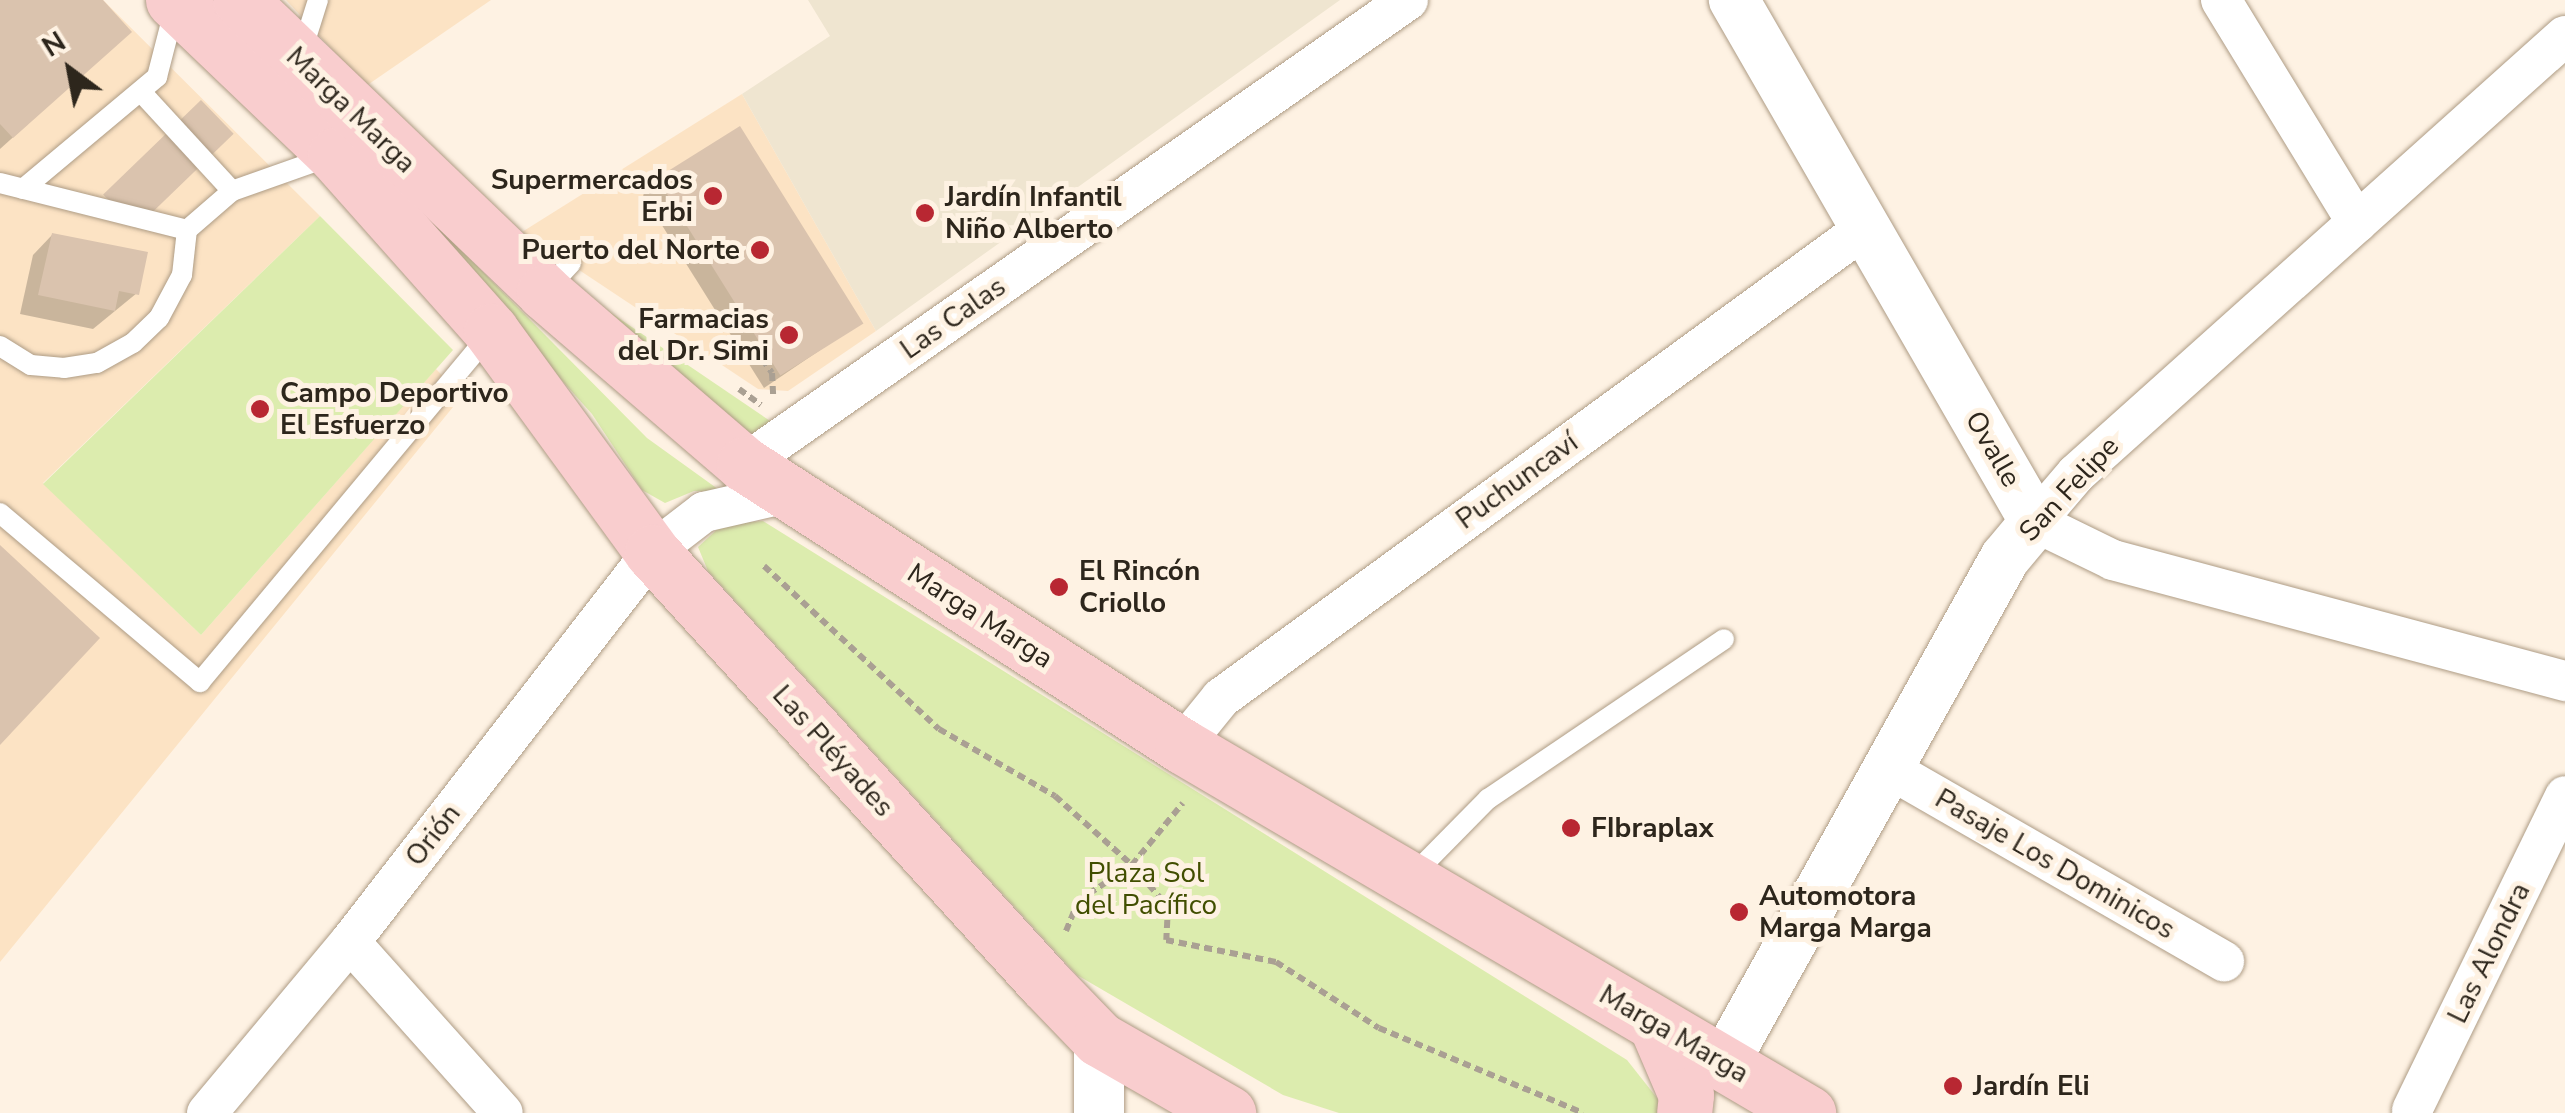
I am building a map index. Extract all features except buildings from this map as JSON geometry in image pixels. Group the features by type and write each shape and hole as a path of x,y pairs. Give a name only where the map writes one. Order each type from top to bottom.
{"main road":[{"name":"Marga Marga","path":"240,0 298,60 558,278 766,478 1199,755 1808,1113"},
{"name":"Marga Marga","path":"174,2 335,155 492,332"},
{"name":"Las Pléyades","path":"492,332 652,552 1044,983 1099,1039 1228,1113"},
{"path":"1656,1025 1686,1095 1684,1113"}],"street":[{"name":"Las Calas","path":"766,478 1408,0"},
{"name":"Ovalle","path":"1734,0 2035,522"},
{"path":"2221,0 2357,223"},
{"name":"San Felipe","path":"1724,1063 2005,558 2076,474 2565,36"},
{"name":"Puchuncaví","path":"1199,755 1221,698 1864,229"},
{"name":"Orión","path":"208,1113 350,942 652,552 704,512 766,478"},
{"path":"2035,522 2114,560 2565,681"},
{"name":"Pasaje Los Dominicos","path":"1886,768 2224,961"},
{"name":"Las Alondra","path":"2412,1110 2565,796"},
{"path":"350,942 503,1113"},
{"path":"1099,1039 1099,1113"}],"lane":[{"path":"298,60 318,0"},
{"path":"23,189 157,78 174,2"},
{"path":"142,93 232,192"},
{"path":"0,346 31,366 64,368 96,363 133,343 159,318 182,275 187,230 232,192 335,155"},
{"path":"0,183 187,230"},
{"path":"0,512 200,682 492,332"},
{"path":"1410,879 1488,800 1724,640"}],"path":[{"path":"762,359 772,373 770,411"},
{"path":"764,566 938,728 1055,796 1132,865 1168,907 1166,940 1276,962 1380,1028 1584,1113"},
{"path":"1044,983 1078,901 1132,865 1199,755"}],"shaded area":[{"path":"0,0 103,0 320,216 43,483 201,635 436,369 462,396 0,962"},
{"path":"286,0 491,0 366,86"},
{"name":"Jardín Infantil Niño Alberto","path":"808,0 1340,0 876,331 742,94 830,36"},
{"path":"742,94 876,331 788,391 758,389 522,232"}],"green space":[{"path":"199,0 214,0 647,438 722,492 694,491 665,503 642,490 592,414 455,261"},
{"name":"Campo Deportivo El Esfuerzo","path":"320,216 453,350 201,635 43,484"},
{"path":"570,285 782,429 767,438 740,431"},
{"name":"Plaza Sol del Pacífico","path":"763,521 1627,1060 1661,1103 1658,1113 1339,1113 1283,1095 1077,975 708,571 698,547 723,524"}],"place":[{"name":"Supermercados Erbi","path":"713,196"},
{"name":"Jardín Infantil Niño Alberto","path":"925,213"},
{"name":"Puerto del Norte","path":"760,250"},
{"name":"Farmacias del Dr. Simi","path":"789,335"},
{"name":"Campo Deportivo El Esfuerzo","path":"260,409"},
{"name":"El Rincón Criollo","path":"1059,587"},
{"name":"FIbraplax","path":"1571,828"},
{"name":"Automotora Marga Marga","path":"1739,912"},
{"name":"Jardín Eli","path":"1953,1086"}]}
